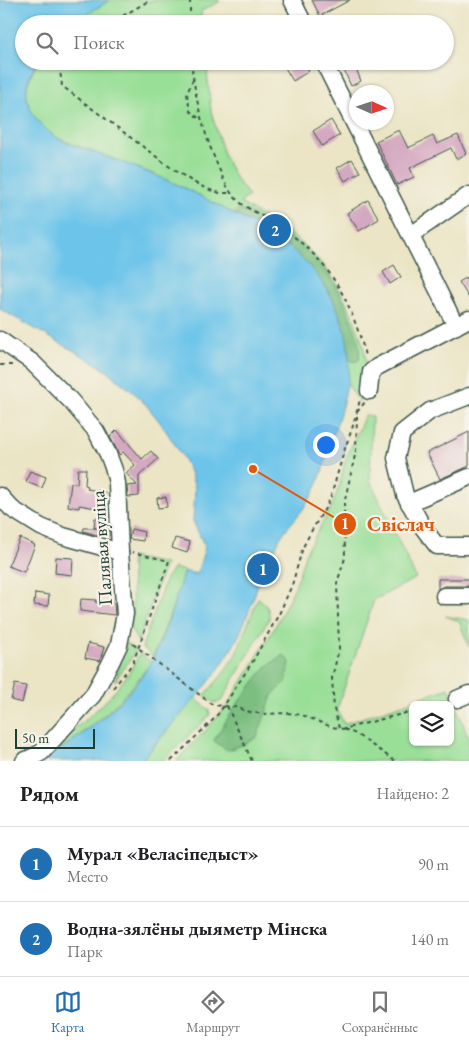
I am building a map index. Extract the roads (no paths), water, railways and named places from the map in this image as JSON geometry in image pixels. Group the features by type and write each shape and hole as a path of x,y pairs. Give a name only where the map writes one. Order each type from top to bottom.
{"street":[{"path":"292,0 300,15"},
{"path":"328,70 411,236 463,322 378,367 371,372 365,392"},
{"path":"411,236 469,195"},
{"name":"Палявая вуліца","path":"0,340 32,362 70,400 96,431 108,454 114,470 116,483 125,614 119,645 93,695 42,752 24,761"},
{"path":"469,396 430,411 402,433 396,458 405,495 424,529 437,546 469,546"},
{"path":"409,503 469,477"},
{"path":"0,496 12,509 41,527 63,536 120,552"},
{"path":"444,596 469,596"}],"water":[{"path":"0,0 110,0 86,15 15,15 15,70 32,70 27,94 33,114 49,132 59,139 180,186 259,227 284,243 309,266 329,293 343,324 349,358 346,392 326,460 312,495 305,507 280,538 274,552 265,563 239,636 217,672 141,761 42,761 89,729 119,703 132,688 144,673 158,647 167,626 184,571 197,574 205,547 193,521 195,489 191,474 183,457 160,422 134,393 92,361 0,309"}],"place":[{"name":"Водна-зялёны дыяметр Мінска","path":"275,230"},
{"name":"Свіслач","path":"253,469"},
{"name":"Мурал «Веласіпедыст»","path":"263,569"}]}
